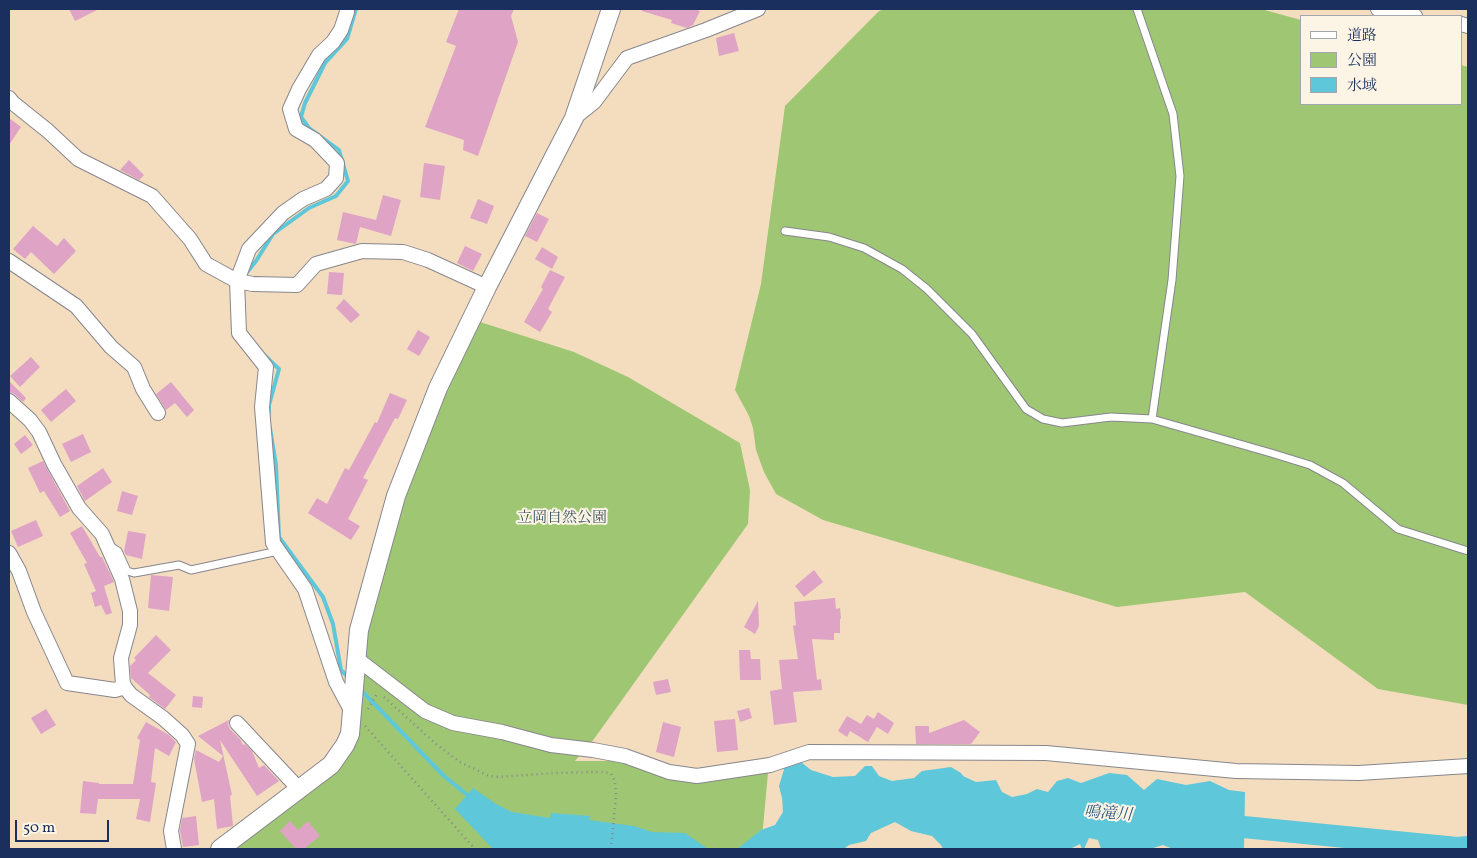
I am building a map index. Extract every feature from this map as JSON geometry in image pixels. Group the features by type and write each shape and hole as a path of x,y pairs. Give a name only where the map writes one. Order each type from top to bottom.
{"street":[{"path":"347,9 341,30 333,42 319,55 299,89 290,109 296,128 315,140 337,163 336,178 326,189 303,199 283,213 250,249 237,281 239,333 266,367 262,407 272,543 305,589 336,682 358,711"},
{"path":"220,849 331,765 340,754 350,734 358,711 355,665 359,630 396,496 438,388 487,287 574,118 611,9"},
{"path":"574,118 594,102 627,58 758,9"},
{"path":"1378,9 1410,15"},
{"path":"9,98 78,159 152,196 190,238 206,264 237,281 253,284 297,284 316,264 362,250 403,252 428,260 487,287"},
{"path":"9,261 76,306 111,348 134,367 143,389 158,413"},
{"path":"9,401 30,420 39,432 54,464 79,508 102,534 122,579 130,611 130,625 121,658 124,687 131,695 163,718 182,735 188,744 171,832 174,849"},
{"path":"9,554 19,571 34,612 67,683 115,690 124,687"},
{"path":"355,665 425,711 453,723 502,732 551,745 625,756 669,772 697,776 770,765 809,752 1046,753 1236,771 1359,773 1468,766"},
{"path":"237,723 300,789"}],"lane":[{"path":"1137,9 1173,114 1180,176 1172,280 1152,419"},
{"path":"785,231 830,238 864,248 902,269 927,289 972,334 1026,409 1043,419 1062,423 1111,417 1152,419 1271,452 1310,465 1343,483 1398,529 1468,551"},
{"path":"107,544 118,551 127,571 134,573 178,565 190,570 278,551"}],"path":[{"path":"372,687 436,744 460,762 489,776 592,772 611,774 615,782 616,795 611,849"},
{"path":"378,692 358,711 474,849"}],"green space":[{"path":"883,9 1261,9 1300,20 1300,105 1462,105 1462,65 1468,67 1468,705 1378,689 1245,592 1117,607 823,520 776,494 764,472 756,450 749,416 735,390 761,284 785,106"},
{"name":"立岡自然公園","path":"477,321 574,352 628,377 740,443 750,490 748,524 594,739 575,761 614,761 642,767 768,773 761,849 232,849 339,766 382,570 420,454"}],"water":[{"path":"801,762 811,770 833,777 855,776 865,766 872,766 879,776 892,781 914,778 922,771 951,767 963,776 976,782 996,780 1002,792 1012,797 1027,794 1037,789 1048,792 1057,781 1068,778 1081,783 1109,773 1127,775 1144,790 1157,779 1186,785 1210,781 1229,790 1245,792 1244,849 1173,849 1163,845 1150,849 1101,849 1098,840 1089,838 1084,849 1082,849 1080,844 1070,849 943,849 932,836 911,831 895,822 871,833 866,841 849,845 844,849 737,849 761,830 775,825 783,812 779,786 785,766"},
{"path":"473,788 496,804 512,812 550,818 551,813 590,816 589,820 634,826 652,832 685,833 708,849 493,849 455,809"}],"building":[{"path":"69,9 99,9 75,21"},
{"path":"459,9 514,9 511,16 518,42 478,156 463,150 464,140 425,127 456,46 446,42"},
{"path":"642,9 694,9 700,11 693,25 687,28 671,23 672,20 642,11"},
{"path":"734,33 739,51 719,56 716,38"},
{"path":"9,118 21,127 9,145"},
{"path":"129,160 144,175 139,180 120,170"},
{"path":"424,163 445,166 440,200 420,197"},
{"path":"383,195 401,200 391,236 360,227 356,244 337,240 343,212 376,220"},
{"path":"478,199 494,206 487,224 470,218"},
{"path":"537,213 549,219 537,242 525,236"},
{"path":"33,226 57,246 64,238 76,251 54,274 31,252 25,259 13,249"},
{"path":"465,246 482,254 473,271 457,263"},
{"path":"542,247 558,257 552,269 535,259"},
{"path":"550,270 565,277 548,309 552,312 540,332 524,322 543,289 541,287"},
{"path":"329,272 344,273 342,295 327,294"},
{"path":"344,299 360,315 351,323 336,308"},
{"path":"418,330 430,337 419,356 407,349"},
{"path":"31,357 40,367 20,387 10,376"},
{"path":"9,381 26,398 23,402 9,392"},
{"path":"171,382 194,410 187,417 175,403 166,410 156,394"},
{"path":"66,389 76,401 51,422 41,410"},
{"path":"390,393 407,400 398,419 395,418 363,478 368,480 348,519 360,526 351,540 308,513 317,498 327,504 345,468 349,470 375,422 377,423"},
{"path":"83,434 91,452 71,462 62,444"},
{"path":"25,435 33,445 21,454 14,444"},
{"path":"43,461 70,511 60,517 44,491 40,493 28,468"},
{"path":"103,468 112,482 85,501 77,486"},
{"path":"122,491 138,496 132,515 117,511"},
{"path":"36,520 43,536 18,547 11,531"},
{"path":"82,526 100,557 102,557 114,582 104,586 112,613 106,615 101,605 95,607 91,593 96,591 84,564 87,563 70,533"},
{"path":"128,531 146,534 142,559 126,555 124,551"},
{"path":"814,570 823,582 804,597 795,586"},
{"path":"151,575 173,577 169,611 148,608"},
{"path":"835,598 836,609 840,608 840,633 834,633 834,640 812,639 817,680 821,679 822,690 793,692 797,722 774,725 770,691 782,689 779,660 798,659 793,626 796,625 794,602"},
{"path":"758,601 759,626 755,634 744,627"},
{"path":"156,635 171,650 148,673 176,695 165,709 149,697 150,695 131,678 130,666 136,660 134,658"},
{"path":"739,650 750,650 751,659 760,659 761,680 740,680"},
{"path":"668,679 671,692 656,695 653,682"},
{"path":"193,696 203,697 202,708 192,707"},
{"path":"749,708 752,718 740,722 737,711"},
{"path":"46,709 56,725 41,734 31,718"},
{"path":"878,712 894,723 888,734 877,727 868,742 850,731 847,737 838,731 847,716 861,724 867,715 874,719"},
{"path":"735,719 738,750 717,752 714,721"},
{"path":"229,720 228,725 230,729 243,745 245,744 252,751 259,768 264,765 279,781 257,796 220,740 232,795 230,796 233,826 217,829 214,799 202,802 194,759 196,750 219,762 223,756 198,736"},
{"path":"964,720 980,732 971,744 916,744 915,726 929,726 929,733"},
{"path":"146,722 169,735 176,742 169,756 155,748 151,782 156,783 150,822 136,819 140,799 98,799 96,814 80,813 83,781 99,784 133,784 140,740 137,738"},
{"path":"663,722 681,727 674,757 656,752"},
{"path":"196,816 199,845 183,847 180,831 182,818"},
{"path":"290,821 298,830 308,821 320,836 304,849 296,849 280,831"}],"waterway":[{"path":"245,275 273,234 309,208 336,196 348,181 339,150 309,128 301,117 305,103 325,63 347,39 356,9"},
{"path":"263,354 279,369 269,405 269,413"},
{"path":"270,428 276,465 279,537 323,597 333,624 341,670 349,678"},
{"path":"359,688 444,776 470,797"},
{"name":"鳴滝川","path":"1213,824 1457,848 1468,847"}]}
